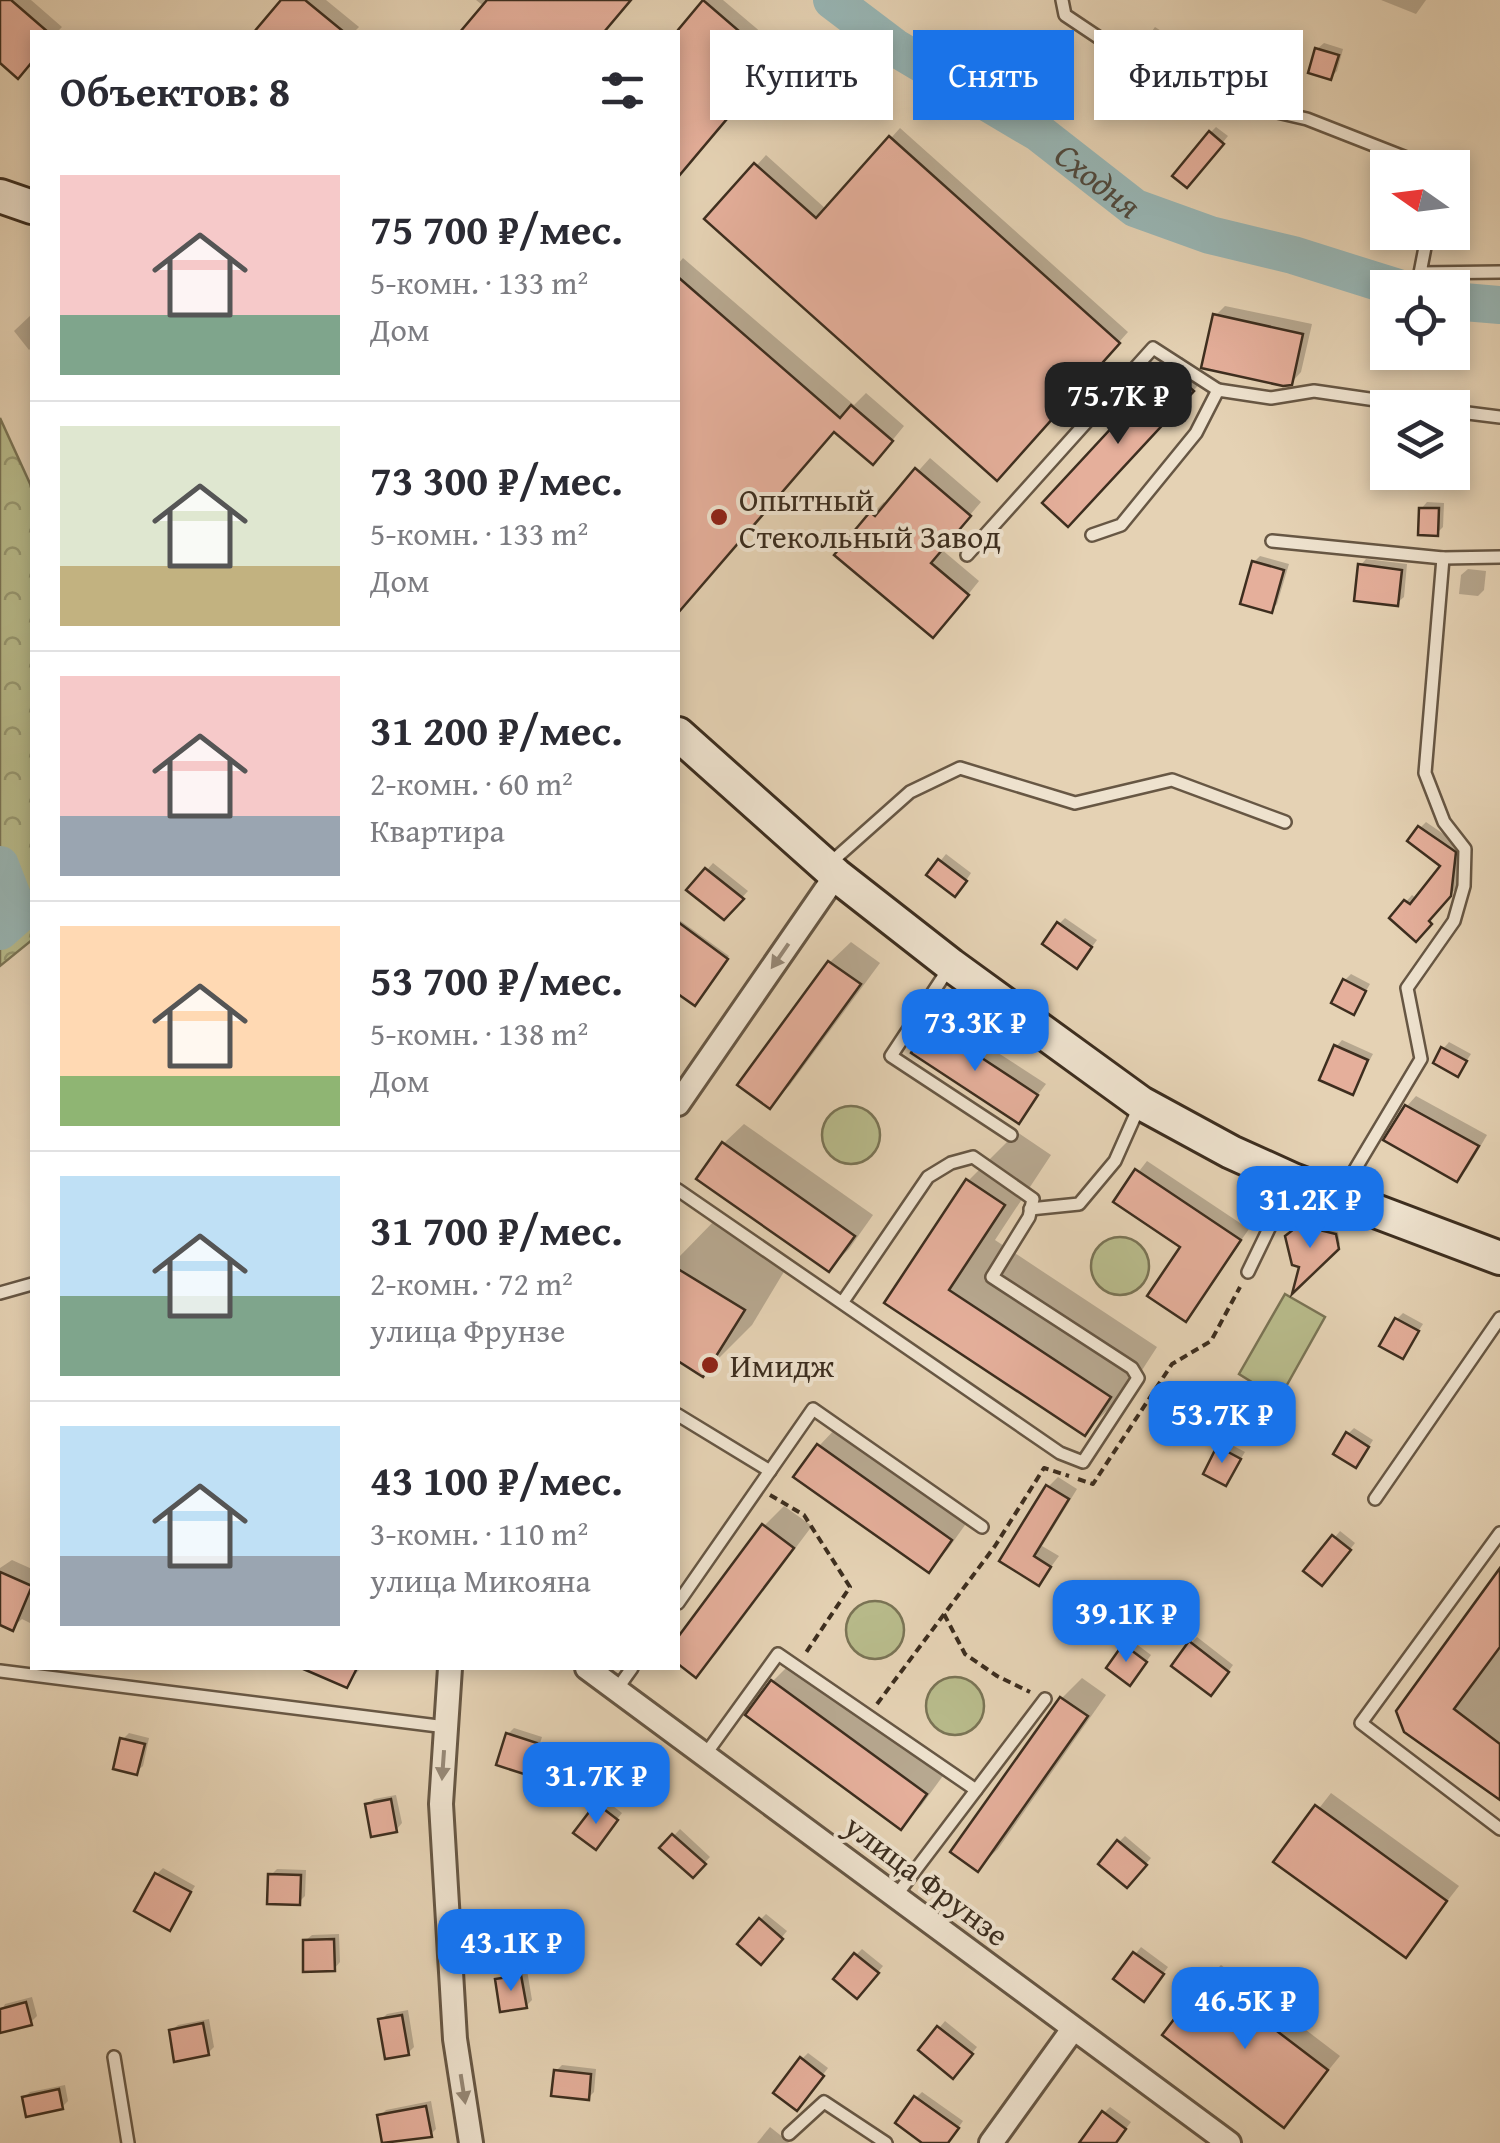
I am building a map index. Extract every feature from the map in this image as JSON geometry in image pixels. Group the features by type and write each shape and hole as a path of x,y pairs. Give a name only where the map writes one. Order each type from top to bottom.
{"main road":[{"path":"0,196 30,206"},
{"path":"680,736 831,871 951,965 1140,1103 1292,1180 1500,1258"}],"street":[{"path":"680,1101 831,871"},
{"path":"450,1670 441,1804 454,2019 471,2143"},
{"name":"улица Фрунзе","path":"591,1670 1229,2143"},
{"path":"992,2143 1073,2029"}],"lane":[{"path":"1062,0 1065,14 1174,88 1307,120 1385,150"},
{"path":"1424,250 1420,273 1500,272"},
{"path":"966,555 1152,348 1218,390 1271,398 1314,391 1370,399"},
{"path":"1092,536 1121,525 1196,433 1218,390"},
{"path":"1470,413 1500,417"},
{"path":"1272,541 1443,558 1500,558"},
{"path":"1338,1198 1421,1059 1407,988 1454,921 1464,886 1465,849 1444,822 1425,774 1443,558"},
{"path":"831,871 910,792 960,768 1075,802 1172,780 1285,822"},
{"path":"951,965 891,1056 1011,1134"},
{"path":"1030,1208 1079,1204 1115,1161 1140,1103"},
{"path":"680,1191 1060,1453 1083,1462 1138,1378 1132,1368 992,1277 1028,1218 1032,1199 973,1158 950,1162 928,1177 842,1302"},
{"path":"1248,1272 1292,1180"},
{"path":"0,1293 30,1285"},
{"path":"1375,1499 1500,1318"},
{"path":"680,1596 813,1409 982,1527"},
{"path":"680,1416 770,1471"},
{"path":"1499,1535 1361,1723 1500,1829"},
{"path":"705,1756 778,1654 976,1790"},
{"path":"618,1689 631,1670"},
{"path":"0,1671 446,1726"},
{"path":"896,1897 1045,1699"},
{"path":"114,2057 128,2143"},
{"path":"789,2134 824,2102 886,2143"}],"path":[{"path":"758,1488 804,1515 850,1587 797,1666"},
{"path":"868,1716 995,1546"},
{"path":"944,1614 965,1654 997,1676 1045,1699"}],"green space":[{"path":"0,418 30,484 30,942 0,966"},
{"path":"851,1106 871,1115 880,1135 871,1155 851,1164 831,1155 822,1135 831,1115"},
{"path":"1120,1237 1140,1246 1149,1266 1140,1286 1120,1295 1100,1286 1091,1266 1100,1246"},
{"path":"1285,1294 1325,1317 1279,1399 1239,1374"},
{"path":"875,1601 895,1610 904,1630 895,1650 875,1659 855,1650 846,1630 855,1610"},
{"path":"955,1677 975,1686 984,1706 975,1726 955,1735 935,1726 926,1706 935,1686"}],"building":[{"path":"0,0 11,0 46,30 30,30 30,64 18,79 0,63"},
{"path":"281,0 305,0 342,30 256,30"},
{"path":"487,0 631,0 606,30 462,30"},
{"path":"703,0 738,30 710,30 710,120 726,120 680,175 680,30"},
{"path":"1315,48 1339,55 1331,80 1308,73"},
{"path":"1209,131 1224,144 1187,188 1172,176"},
{"path":"889,136 1120,343 997,481 704,219 754,163 816,218"},
{"name":"Опытный Стекольный Завод","path":"680,279 840,418 851,405 893,441 873,465 834,432 680,611"},
{"path":"1213,314 1303,334 1292,385 1201,368"},
{"path":"1167,368 1194,391 1068,527 1042,503"},
{"path":"915,468 971,516 931,563 969,595 933,638 834,555 870,512 875,516"},
{"path":"1419,508 1439,508 1438,536 1418,535"},
{"path":"1252,561 1284,570 1272,613 1240,604"},
{"path":"1358,564 1402,570 1398,606 1354,601"},
{"path":"1418,826 1456,852 1451,896 1416,942 1389,918 1404,900 1410,904 1440,866 1407,841"},
{"path":"938,859 967,881 955,897 926,875"},
{"path":"705,868 744,899 724,920 686,890"},
{"path":"1057,922 1092,947 1077,969 1042,944"},
{"path":"680,923 728,959 695,1006 680,995"},
{"path":"828,961 861,984 770,1109 737,1085"},
{"path":"1343,979 1366,991 1354,1015 1331,1003"},
{"path":"930,1024 1038,1095 1019,1124 911,1053"},
{"path":"1334,1045 1368,1060 1353,1095 1319,1080"},
{"path":"1441,1047 1467,1061 1458,1077 1433,1063"},
{"path":"1405,1105 1479,1146 1457,1182 1383,1140"},
{"path":"722,1142 855,1236 829,1272 696,1179"},
{"path":"1135,1169 1241,1240 1186,1322 1147,1296 1180,1247 1113,1202"},
{"path":"966,1179 1005,1205 949,1290 1111,1397 1085,1436 884,1303"},
{"path":"1299,1225 1336,1234 1339,1249 1292,1294 1299,1267 1292,1265 1285,1236"},
{"path":"680,1270 745,1310 703,1377 680,1362"},
{"path":"1395,1318 1419,1331 1403,1359 1379,1346"},
{"path":"1346,1432 1369,1447 1356,1468 1333,1454"},
{"path":"817,1444 952,1540 929,1573 793,1477"},
{"path":"1217,1446 1241,1459 1226,1486 1203,1474"},
{"path":"1046,1485 1069,1499 1034,1556 1051,1567 1039,1586 999,1561"},
{"path":"762,1524 794,1548 696,1678 680,1666 680,1634"},
{"path":"1332,1535 1351,1550 1322,1586 1303,1571"},
{"path":"1500,1568 1500,1647 1454,1709 1500,1744 1500,1800 1404,1732 1396,1711"},
{"path":"0,1572 30,1585 30,1591 13,1631 0,1625"},
{"path":"1189,1641 1229,1672 1211,1696 1171,1666"},
{"path":"1123,1644 1147,1662 1130,1686 1106,1668"},
{"path":"306,1670 356,1670 347,1688"},
{"path":"771,1680 927,1794 901,1830 745,1715"},
{"path":"1060,1697 1088,1716 978,1872 950,1852"},
{"path":"506,1733 537,1743 527,1775 496,1765"},
{"path":"120,1738 145,1744 137,1775 113,1769"},
{"path":"391,1799 397,1832 371,1837 365,1804"},
{"path":"596,1803 618,1820 596,1850 573,1833"},
{"path":"1315,1805 1447,1901 1406,1958 1273,1862"},
{"path":"672,1834 706,1864 693,1878 659,1848"},
{"path":"1117,1840 1147,1865 1127,1888 1098,1864"},
{"path":"155,1873 191,1892 170,1931 134,1911"},
{"path":"268,1874 301,1875 300,1905 267,1904"},
{"path":"759,1918 783,1939 761,1965 737,1944"},
{"path":"334,1939 335,1971 303,1972 303,1940"},
{"path":"1133,1952 1164,1974 1144,2002 1113,1979"},
{"path":"854,1953 879,1973 857,1999 833,1979"},
{"path":"521,1975 527,2008 500,2012 495,1979"},
{"path":"1206,1977 1328,2070 1284,2128 1162,2035"},
{"path":"26,2002 32,2025 0,2033 0,2009"},
{"path":"402,2015 409,2055 385,2059 378,2019"},
{"path":"203,2023 209,2055 174,2062 169,2030"},
{"path":"937,2026 973,2054 953,2079 918,2050"},
{"path":"800,2057 824,2076 797,2111 773,2093"},
{"path":"554,2070 591,2074 589,2100 551,2096"},
{"path":"59,2089 63,2109 26,2117 22,2097"},
{"path":"914,2096 959,2128 948,2143 922,2143 895,2123"},
{"path":"426,2106 432,2137 382,2143 377,2115"},
{"path":"1102,2111 1126,2129 1116,2143 1079,2143"}],"waterway":[{"name":"Сходня","path":"832,0 894,47 1039,133 1135,208 1210,235 1370,279"},
{"name":"Сходня","path":"1470,302 1500,305"},
{"name":"Сходня","path":"0,865 19,914 0,931"}],"place":[{"name":"Опытный Стекольный Завод","path":"719,517"},
{"name":"Имидж","path":"710,1365"}]}
